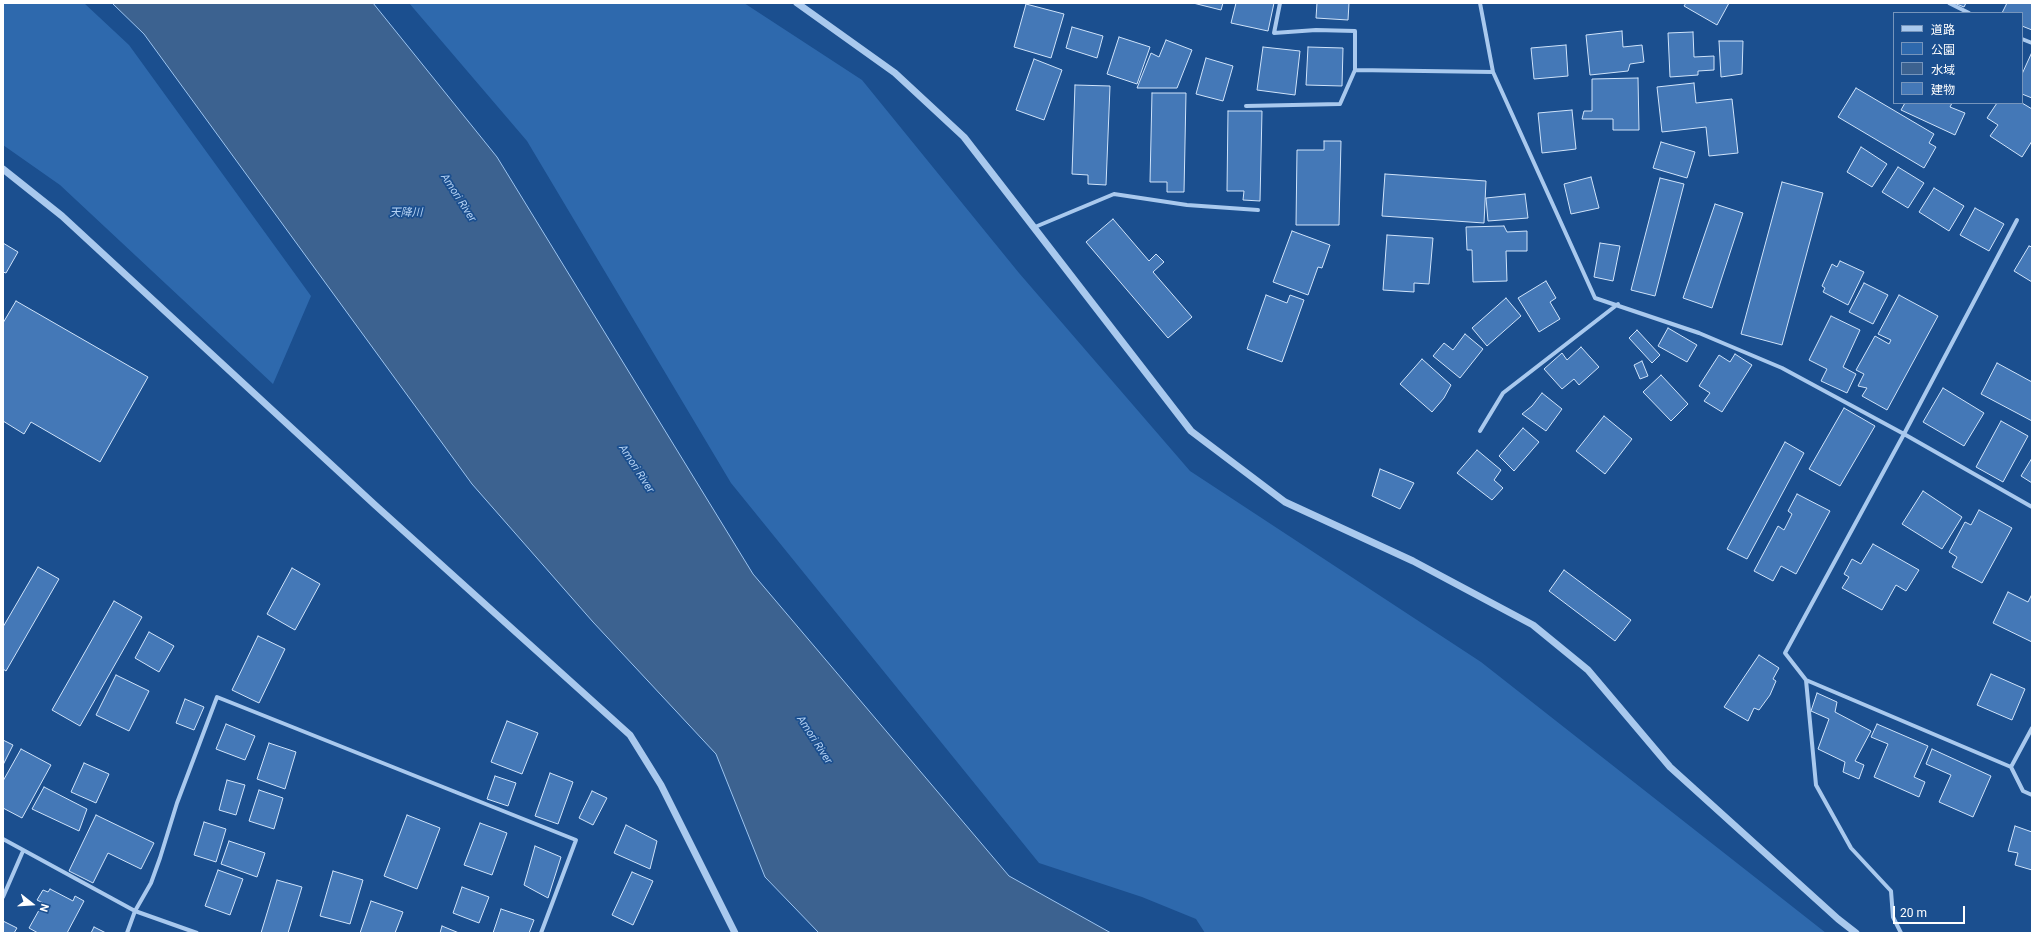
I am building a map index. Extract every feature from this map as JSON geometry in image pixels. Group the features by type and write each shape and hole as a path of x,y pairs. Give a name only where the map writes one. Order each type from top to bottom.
{"street":[{"path":"797,3 895,73 964,137 1191,431 1285,502 1413,561 1533,625 1588,670 1670,767 1838,919 1856,933"},
{"path":"1246,106 1340,104 1355,70 1355,31 1316,30 1274,33 1280,3"},
{"path":"1480,3 1493,72 1595,298 1618,304 1699,333 1782,368 1904,434 2032,507"},
{"path":"1949,3 1967,12"},
{"path":"2023,38 2032,43"},
{"path":"1355,70 1493,72"},
{"path":"3,170 62,216 381,511 630,735 661,785 735,933"},
{"path":"1035,227 1114,194 1187,205 1258,210"},
{"path":"2017,220 1904,434 1785,653 1806,680 2011,767 2022,791 2032,795"},
{"path":"1480,431 1503,393 1618,304"},
{"path":"1806,680 1816,785 1851,848 1891,891 1893,917 1901,933"},
{"path":"126,933 135,911 150,883 160,858 177,804 217,697 576,840 541,933"},
{"path":"2011,767 2032,728"},
{"path":"3,839 22,851 135,911 197,933"},
{"path":"3,898 22,851"}],"green space":[{"path":"3,3 84,3 129,45 311,296 273,384 60,185 3,145"},
{"path":"409,3 744,3 862,80 1019,273 1190,471 1481,662 1826,933 1205,933 1196,919 1142,897 1039,863 731,483 527,141"}],"water":[{"name":"天降川","path":"112,3 373,3 497,157 753,574 1009,876 1111,933 819,933 765,877 716,754 593,622 472,484 144,34"}],"building":[{"path":"1193,3 1223,3 1221,10"},
{"path":"1236,3 1274,3 1268,31 1231,23"},
{"path":"1317,3 1349,3 1348,20 1316,18"},
{"path":"1686,3 1729,3 1717,25 1684,6"},
{"path":"1954,3 1966,3 1964,7"},
{"path":"2007,3 2032,3 2032,30 2023,26 2023,12 2002,12"},
{"path":"1026,4 1064,14 1051,58 1014,47"},
{"path":"1072,27 1103,36 1097,58 1066,48"},
{"path":"1622,31 1623,47 1642,45 1644,62 1630,64 1628,71 1590,75 1586,35"},
{"path":"1693,32 1694,57 1714,56 1714,70 1698,71 1698,75 1670,77 1668,33"},
{"path":"1119,37 1150,47 1137,84 1107,74"},
{"path":"1166,40 1192,50 1177,88 1137,88 1151,53 1159,57"},
{"path":"1719,41 1743,41 1742,74 1721,77"},
{"path":"1566,45 1568,76 1534,79 1531,48"},
{"path":"1263,47 1300,51 1295,95 1257,90"},
{"path":"1308,47 1343,48 1342,86 1306,85"},
{"path":"2032,52 2032,98 2023,94 2023,72"},
{"path":"1206,58 1233,66 1223,101 1196,94"},
{"path":"1034,59 1062,70 1044,120 1016,110"},
{"path":"1638,78 1639,130 1613,130 1613,119 1582,119 1584,111 1592,111 1592,79"},
{"path":"1694,83 1696,103 1732,99 1738,153 1709,156 1706,127 1662,132 1657,87"},
{"path":"1075,85 1110,86 1106,185 1088,184 1088,175 1072,174"},
{"path":"1856,88 1934,134 1929,143 1936,147 1924,168 1838,117"},
{"path":"1152,93 1186,93 1184,192 1167,192 1167,182 1150,182"},
{"path":"1904,104 1952,104 1950,107 1965,113 1955,135 1901,110"},
{"path":"1996,104 2023,104 2032,109 2032,141 2022,157 1990,136 1998,125 1987,118"},
{"path":"1572,110 1576,149 1542,153 1538,113"},
{"path":"1228,111 1262,111 1260,201 1243,200 1244,191 1227,191"},
{"path":"1324,141 1341,141 1339,225 1296,225 1297,150 1324,150"},
{"path":"1661,142 1695,152 1687,178 1653,168"},
{"path":"1861,147 1887,164 1872,187 1847,172"},
{"path":"1898,167 1924,183 1908,208 1882,192"},
{"path":"1385,174 1486,181 1484,223 1382,216"},
{"path":"1591,177 1599,208 1571,214 1564,184"},
{"path":"1660,178 1684,184 1655,296 1631,290"},
{"path":"1782,182 1823,193 1782,345 1741,334"},
{"path":"1934,188 1964,206 1949,231 1919,212"},
{"path":"1525,194 1528,218 1488,221 1486,198"},
{"path":"1715,204 1743,213 1712,308 1683,298"},
{"path":"1975,208 2004,224 1989,251 1960,235"},
{"path":"1113,219 1149,261 1156,254 1164,262 1153,272 1192,317 1168,338 1086,242"},
{"path":"1504,226 1507,232 1527,231 1527,251 1506,251 1507,281 1473,282 1472,250 1467,250 1466,227"},
{"path":"1292,231 1330,245 1322,268 1318,267 1308,295 1273,282"},
{"path":"1387,235 1433,238 1429,284 1414,283 1414,292 1383,290"},
{"path":"3,243 18,252 6,273 3,272"},
{"path":"1600,243 1620,246 1613,281 1594,277"},
{"path":"2029,246 2032,247 2032,282 2014,271"},
{"path":"1840,261 1864,272 1848,305 1823,292 1825,288 1822,286 1832,264 1837,267"},
{"path":"1546,281 1556,298 1550,302 1560,319 1539,332 1518,298"},
{"path":"1864,283 1888,295 1873,324 1849,312"},
{"path":"1266,295 1287,303 1290,295 1304,300 1282,362 1247,349"},
{"path":"1899,295 1938,316 1887,410 1862,396 1867,388 1858,386 1864,374 1856,370 1875,336 1889,344 1891,340 1878,334"},
{"path":"1506,298 1521,316 1487,346 1472,328"},
{"path":"16,301 148,377 100,462 31,422 24,434 3,421 3,323"},
{"path":"1831,316 1860,330 1843,367 1856,374 1847,393 1821,381 1827,369 1809,360"},
{"path":"1668,328 1697,345 1687,362 1658,346"},
{"path":"1637,330 1660,355 1652,363 1629,338"},
{"path":"1465,334 1483,349 1460,378 1433,356 1444,343 1453,350"},
{"path":"1581,347 1599,367 1579,385 1574,379 1562,389 1544,369 1562,353 1567,360"},
{"path":"1735,354 1752,365 1722,412 1704,401 1710,393 1699,386 1719,355 1730,362"},
{"path":"1422,359 1451,385 1444,398 1432,412 1400,384"},
{"path":"1642,361 1648,376 1640,379 1634,365"},
{"path":"1997,363 2032,382 2032,421 1981,394"},
{"path":"1661,375 1688,404 1671,421 1643,392"},
{"path":"1943,388 1984,413 1964,446 1923,422"},
{"path":"1542,393 1562,409 1546,431 1522,414 1532,406"},
{"path":"1844,408 1875,426 1840,486 1809,469"},
{"path":"1604,416 1632,439 1605,474 1576,451"},
{"path":"2001,421 2028,436 2003,482 1976,467"},
{"path":"1523,428 1539,442 1514,471 1499,456"},
{"path":"1785,442 1804,453 1747,559 1727,549"},
{"path":"1477,450 1501,470 1494,480 1503,488 1492,500 1457,473"},
{"path":"2032,458 2032,483 2021,476"},
{"path":"1380,469 1414,483 1400,509 1372,496"},
{"path":"1923,491 1962,517 1942,549 1902,524"},
{"path":"1797,494 1830,511 1796,574 1781,566 1773,581 1754,571 1778,526 1784,530 1792,514 1788,511"},
{"path":"1979,510 2012,528 1982,583 1952,567 1957,557 1949,552 1965,522 1971,525"},
{"path":"1873,544 1919,570 1906,591 1896,585 1882,610 1842,588 1849,577 1844,574 1852,559 1861,564"},
{"path":"38,567 59,579 6,671 3,669 3,627"},
{"path":"292,568 320,584 295,630 267,614"},
{"path":"1564,570 1631,620 1615,641 1549,591"},
{"path":"2008,592 2028,602 2032,594 2032,642 1993,623"},
{"path":"114,601 142,617 80,726 52,710"},
{"path":"149,632 174,646 159,672 135,658"},
{"path":"258,636 285,649 259,703 232,690"},
{"path":"1759,655 1779,668 1773,679 1776,681 1770,695 1759,710 1754,708 1748,721 1724,707"},
{"path":"1991,674 2025,689 2012,720 1977,705"},
{"path":"116,675 149,691 129,731 96,715"},
{"path":"1817,693 1837,702 1835,712 1871,731 1855,761 1864,765 1859,779 1843,772 1845,762 1818,749 1829,719 1811,711"},
{"path":"185,699 204,707 194,730 176,723"},
{"path":"507,721 538,733 522,774 491,762"},
{"path":"226,724 255,736 245,760 216,749"},
{"path":"1877,724 1928,746 1914,777 1925,782 1919,797 1874,777 1888,744 1871,737"},
{"path":"3,740 13,745 3,765"},
{"path":"269,743 296,752 285,789 257,779"},
{"path":"21,749 51,765 22,818 3,808 3,781"},
{"path":"1932,749 1991,776 1973,817 1939,802 1951,775 1926,764"},
{"path":"84,763 109,774 96,803 71,792"},
{"path":"550,773 573,782 558,824 535,816"},
{"path":"495,776 516,783 508,806 487,799"},
{"path":"227,780 245,785 236,815 219,810"},
{"path":"44,787 87,809 79,831 32,809"},
{"path":"259,790 283,798 274,829 249,821"},
{"path":"592,791 607,798 593,825 579,818"},
{"path":"96,815 154,843 141,869 108,853 93,883 69,871"},
{"path":"407,815 440,828 417,889 384,876"},
{"path":"204,822 226,829 216,862 194,855"},
{"path":"480,823 507,833 492,875 464,865"},
{"path":"626,825 657,841 650,869 614,853"},
{"path":"2015,826 2032,832 2032,870 2015,865 2018,853 2008,851"},
{"path":"229,841 265,853 257,877 221,864"},
{"path":"535,846 561,857 548,898 524,885"},
{"path":"218,870 243,879 230,915 205,906"},
{"path":"333,871 363,880 350,924 320,916"},
{"path":"632,872 653,881 633,925 612,915"},
{"path":"277,880 302,887 288,933 261,933"},
{"path":"462,887 489,897 479,923 453,913"},
{"path":"50,889 73,901 75,896 84,901 67,933 38,933 29,928 43,903 37,900 43,890 48,892"},
{"path":"371,901 403,912 395,933 360,933"},
{"path":"501,909 534,920 529,933 493,933"},
{"path":"3,921 17,928 14,933 3,933"},
{"path":"442,926 459,933 440,933"},
{"path":"94,927 106,933 91,933"}],"water label":[{"name":"Amori River","path":"458,198"},
{"name":"Amori River","path":"636,469"},
{"name":"Amori River","path":"814,740"}]}
